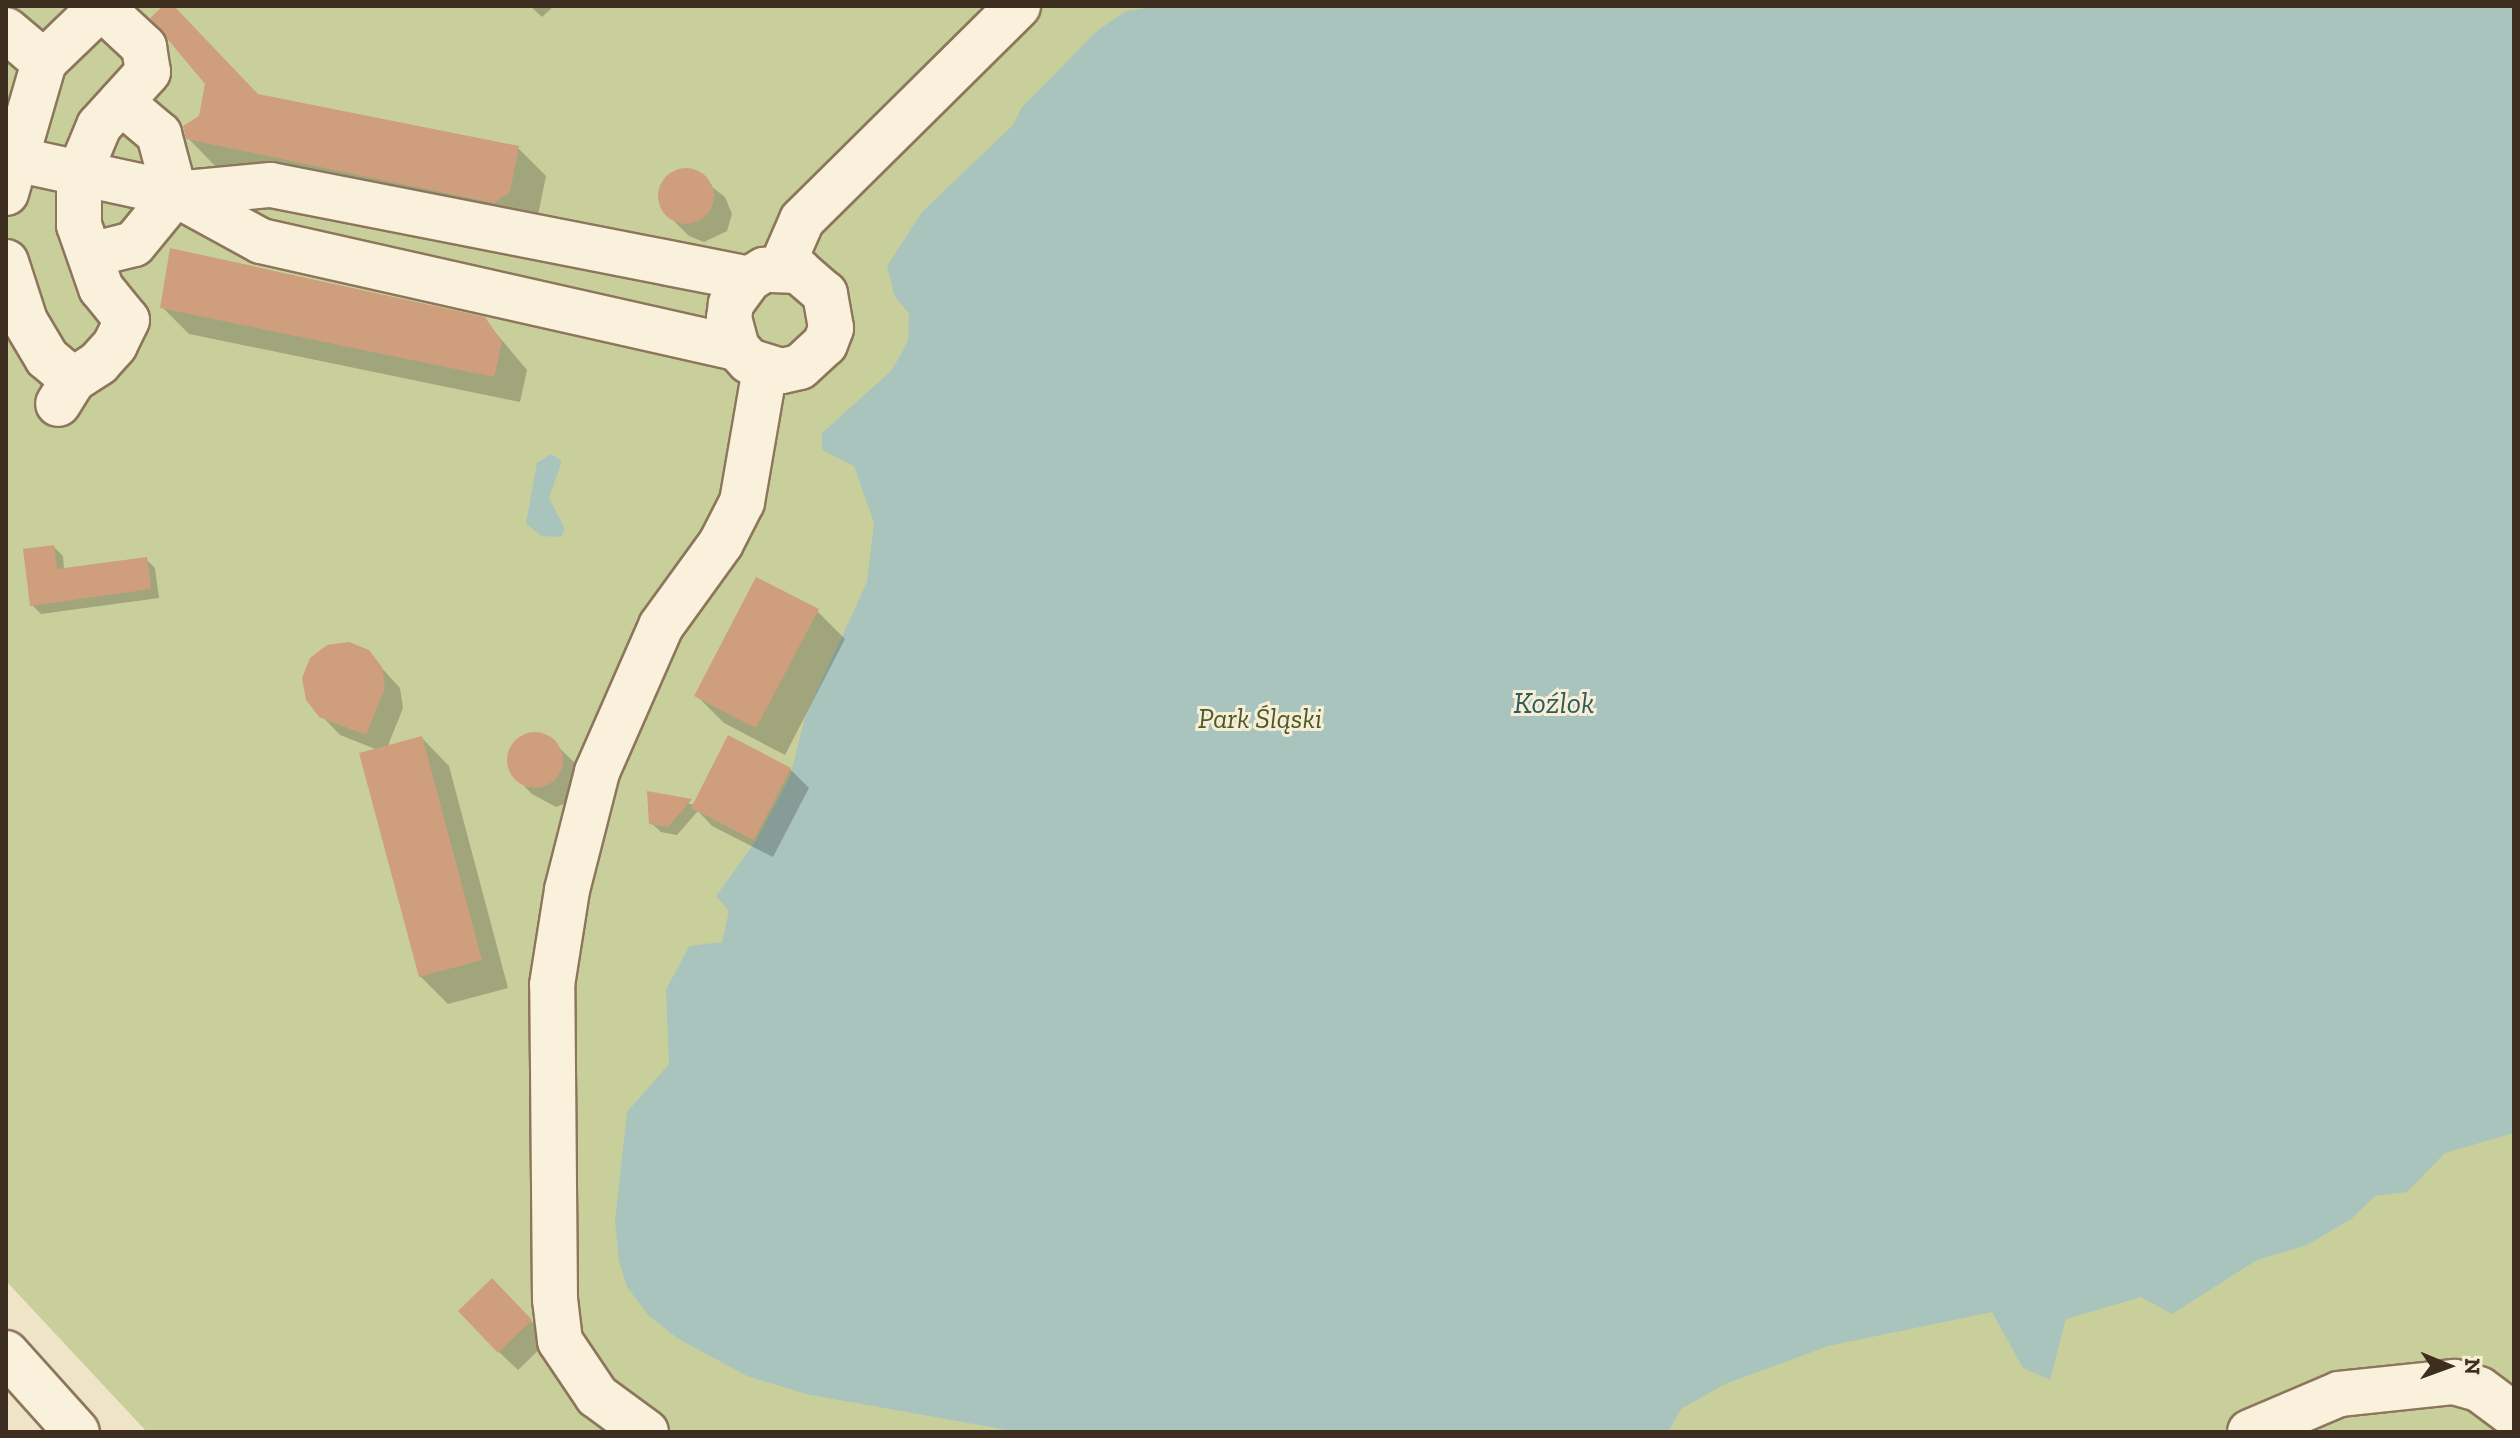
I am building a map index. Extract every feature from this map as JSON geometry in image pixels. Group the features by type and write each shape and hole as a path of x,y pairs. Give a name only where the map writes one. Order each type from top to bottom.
{"street":[{"path":"646,1432 597,1396 560,1341 555,1299 552,985 567,890 597,772 661,626 721,543 742,502 751,358 729,318 731,304 765,273 802,220 1018,6"},
{"path":"6,262 15,324 47,358 65,392 99,363 127,320 101,288 79,225 79,174 99,126 148,72 144,47 101,7 44,62 8,168 79,174 175,194 261,241 751,358 800,367 815,358 831,328 831,310 814,280 271,185 175,194 134,244 90,255"},
{"path":"6,30 44,62"},
{"path":"121,102 159,134 175,194"},
{"path":"6,1353 77,1432"},
{"path":"2250,1432 2339,1394 2454,1382 2479,1389 2514,1415"}],"green space":[{"name":"Koźlok","path":"6,6 2514,6 2514,1432 147,1432 6,1281"}],"water":[{"name":"Koźlok","path":"1164,6 2514,6 2514,1133 2445,1153 2407,1192 2375,1196 2351,1219 2307,1245 2257,1260 2172,1314 2141,1297 2066,1319 2050,1380 2023,1368 1992,1312 1828,1346 1725,1384 1681,1409 1668,1432 1018,1432 806,1394 747,1376 677,1338 649,1316 627,1287 619,1261 615,1221 627,1112 669,1064 666,990 689,946 722,942 729,911 716,896 755,842 790,777 805,717 867,582 874,523 854,466 822,450 822,433 892,370 908,341 909,314 894,295 887,266 922,212 1013,125 1022,107 1098,30 1126,11"},
{"path":"551,454 562,461 549,498 565,529 561,537 541,536 526,523 537,463"}],"building":[{"path":"163,6 174,6 258,94 519,146 510,192 494,203 186,139 183,126 199,116 205,84 150,18"},
{"path":"686,168 706,176 714,196 706,216 686,224 666,216 658,196 666,176"},
{"path":"170,248 485,317 502,342 494,377 160,308"},
{"path":"54,545 57,569 147,557 151,589 30,606 23,549"},
{"path":"756,577 819,609 756,728 694,696"},
{"path":"349,642 369,650 382,667 385,688 366,735 319,717 306,700 302,678 310,658 327,645"},
{"path":"535,732 555,740 563,760 555,780 535,788 515,780 507,760 515,740"},
{"path":"728,735 791,768 754,840 691,808"},
{"path":"422,736 482,960 419,977 359,753"},
{"path":"647,791 692,799 668,827 649,824"},
{"path":"492,1278 532,1320 498,1353 458,1311"}],"park label":[{"name":"Park Śląski","path":"1260,719"}]}
